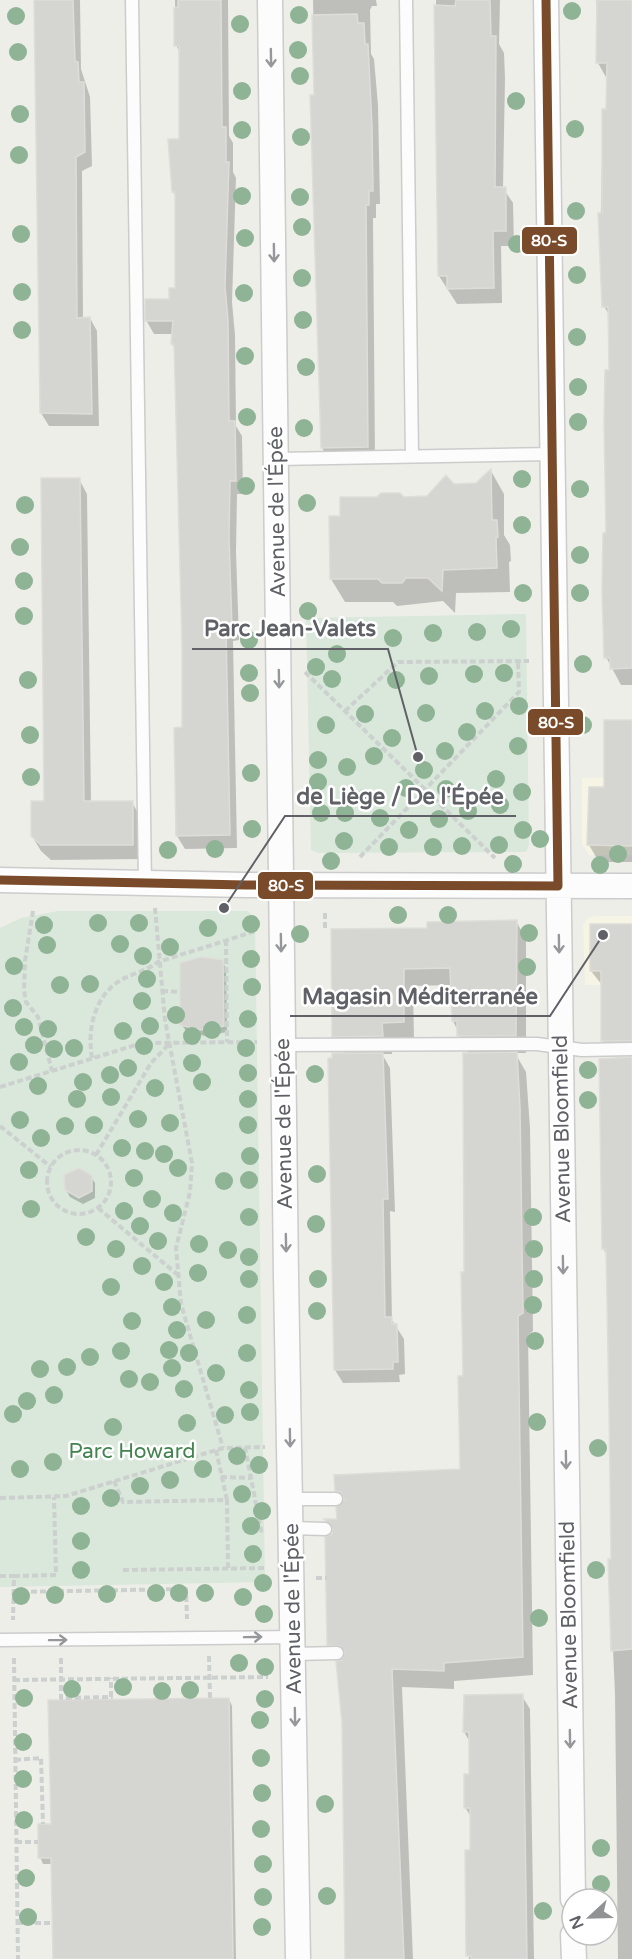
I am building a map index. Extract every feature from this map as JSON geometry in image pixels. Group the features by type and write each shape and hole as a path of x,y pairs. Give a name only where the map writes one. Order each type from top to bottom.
{"street":[{"name":"Avenue de l'Épée","path":"270,0 281,884 273,1044 292,1528 298,1959"},
{"name":"Avenue Bloomfield","path":"546,0 553,454 553,651 573,1887"},
{"path":"0,880 632,886"}],"lane":[{"path":"132,0 145,883"},
{"path":"406,0 412,456"},
{"path":"277,459 553,454"},
{"path":"273,1044 560,1046 582,1050 632,1049"},
{"path":"291,1499 336,1498"},
{"path":"292,1528 325,1528"},
{"path":"0,1640 295,1645 337,1653"}],"path":[{"path":"360,857 519,692 518,661"},
{"path":"345,711 398,662 530,662"},
{"path":"302,670 495,858"},
{"path":"155,908 158,962 169,1043 190,1156 192,1180 176,1248 178,1276 189,1338 223,1448"},
{"path":"33,911 25,962 24,990 26,1002 41,1024 52,1071"},
{"path":"325,911 325,928"},
{"path":"92,1058 91,1024 99,1000 120,981 158,962 261,930"},
{"path":"225,940 227,1042"},
{"path":"162,991 180,992"},
{"path":"0,1087 142,1043 273,1044"},
{"path":"96,1155 151,1064 169,1043"},
{"path":"0,1126 51,1167"},
{"path":"72,1151 83,1151 96,1155 106,1165 111,1180 108,1196 98,1208 77,1214 58,1206 47,1188 51,1167 58,1158 72,1151"},
{"path":"190,1156 198,1155"},
{"path":"98,1208 178,1276"},
{"path":"245,1446 263,1536"},
{"path":"0,1498 22,1495 54,1497 223,1448 269,1447"},
{"path":"216,1450 227,1500 228,1568"},
{"path":"221,1477 251,1478"},
{"path":"114,1481 123,1504 227,1500"},
{"path":"0,1576 56,1575 54,1497"},
{"path":"123,1570 270,1568 267,1558"},
{"path":"13,1626 14,1576"},
{"path":"315,1578 327,1578"},
{"path":"13,1592 186,1589 187,1624"},
{"path":"14,1654 18,1959"},
{"path":"210,1677 210,1698"},
{"path":"14,1680 272,1677"},
{"path":"61,1679 61,1698 111,1698 111,1678"},
{"path":"15,1760 41,1758 43,1824"},
{"path":"16,1842 38,1842"},
{"path":"17,1923 52,1923"}],"shaded area":[{"path":"632,777 632,855 589,855 582,844 582,778"},
{"path":"632,916 632,985 585,985 583,925 589,917"}],"green space":[{"path":"526,614 529,845 526,852 319,853 311,850 306,618"},
{"name":"Parc Howard","path":"58,911 248,911 255,919 265,1582 0,1587 0,928 21,918"}],"building":[{"path":"34,0 73,0 75,61 78,62 79,82 84,82 85,152 76,157 77,318 90,317 92,414 40,413"},
{"path":"178,0 221,0 222,127 226,127 226,162 229,162 225,287 228,320 229,421 235,421 236,481 230,481 232,627 226,627 230,835 176,836 174,728 182,727 182,643 174,344 171,344 173,321 145,321 145,299 169,299 169,288 175,288 175,192 172,192 168,139 179,139 179,46 174,46 174,8 178,7"},
{"path":"456,0 490,0 491,36 496,36 495,187 506,187 506,231 493,231 494,288 447,289 447,276 438,276 434,5 455,6"},
{"path":"597,0 632,0 632,668 610,669 610,658 604,658 602,591 603,533 606,533 604,423 605,370 609,370 608,307 602,307 598,213 602,213 602,109 606,109 607,63 596,63"},
{"path":"357,14 358,23 364,23 365,44 368,44 372,127 373,191 369,191 369,205 366,205 368,447 321,448 310,95 314,95 312,15"},
{"path":"491,469 492,520 497,520 497,568 443,570 442,591 428,578 406,578 402,583 382,583 378,579 330,579 329,516 340,516 340,497 377,497 381,493 400,493 404,497 427,496 446,475 454,484 476,483"},
{"path":"41,478 80,478 84,801 133,801 133,845 41,845 31,836 31,801 44,801"},
{"path":"604,720 632,720 632,846 587,845 589,787 604,787"},
{"path":"517,920 516,1036 457,1036 457,1021 452,1021 450,968 404,969 404,1022 382,1023 383,1036 332,1037 331,929 427,928 427,922"},
{"path":"590,924 632,924 632,1041 601,1041 601,971 590,971"},
{"path":"201,957 223,960 224,1026 201,1030 180,1025 180,963"},
{"path":"517,1052 523,1313 518,1316 523,1657 444,1663 444,1671 392,1669 404,1959 345,1959 342,1723 336,1661 342,1660 345,1652 340,1646 327,1645 325,1537 332,1534 333,1529 324,1519 337,1519 336,1507 344,1500 341,1492 335,1491 334,1475 460,1469 458,1376 463,1376 461,1272 464,1272 463,1053"},
{"path":"332,1053 383,1053 388,1199 383,1199 385,1317 392,1317 392,1324 397,1324 398,1362 393,1362 393,1369 334,1370 328,1058 332,1058"},
{"path":"632,1057 632,1649 611,1651 608,1559 611,1559 606,1249 602,1249 599,1059"},
{"path":"79,1168 92,1176 92,1191 79,1198 65,1190 64,1175"},
{"path":"523,1694 527,1959 471,1959 471,1956 466,1956 465,1850 470,1850 470,1808 464,1808 464,1774 469,1774 469,1732 463,1732 464,1695"},
{"path":"229,1698 233,1959 53,1959 51,1858 38,1858 38,1824 51,1824 48,1700"}],"transit line":[{"name":"80-S","path":"0,880 246,885 558,886 546,0"}],"place":[{"name":"Parc Jean-Valets","path":"418,757"},
{"name":"de Liège / De l'Épée","path":"224,908"},
{"name":"Magasin Méditerranée","path":"603,935"}]}
